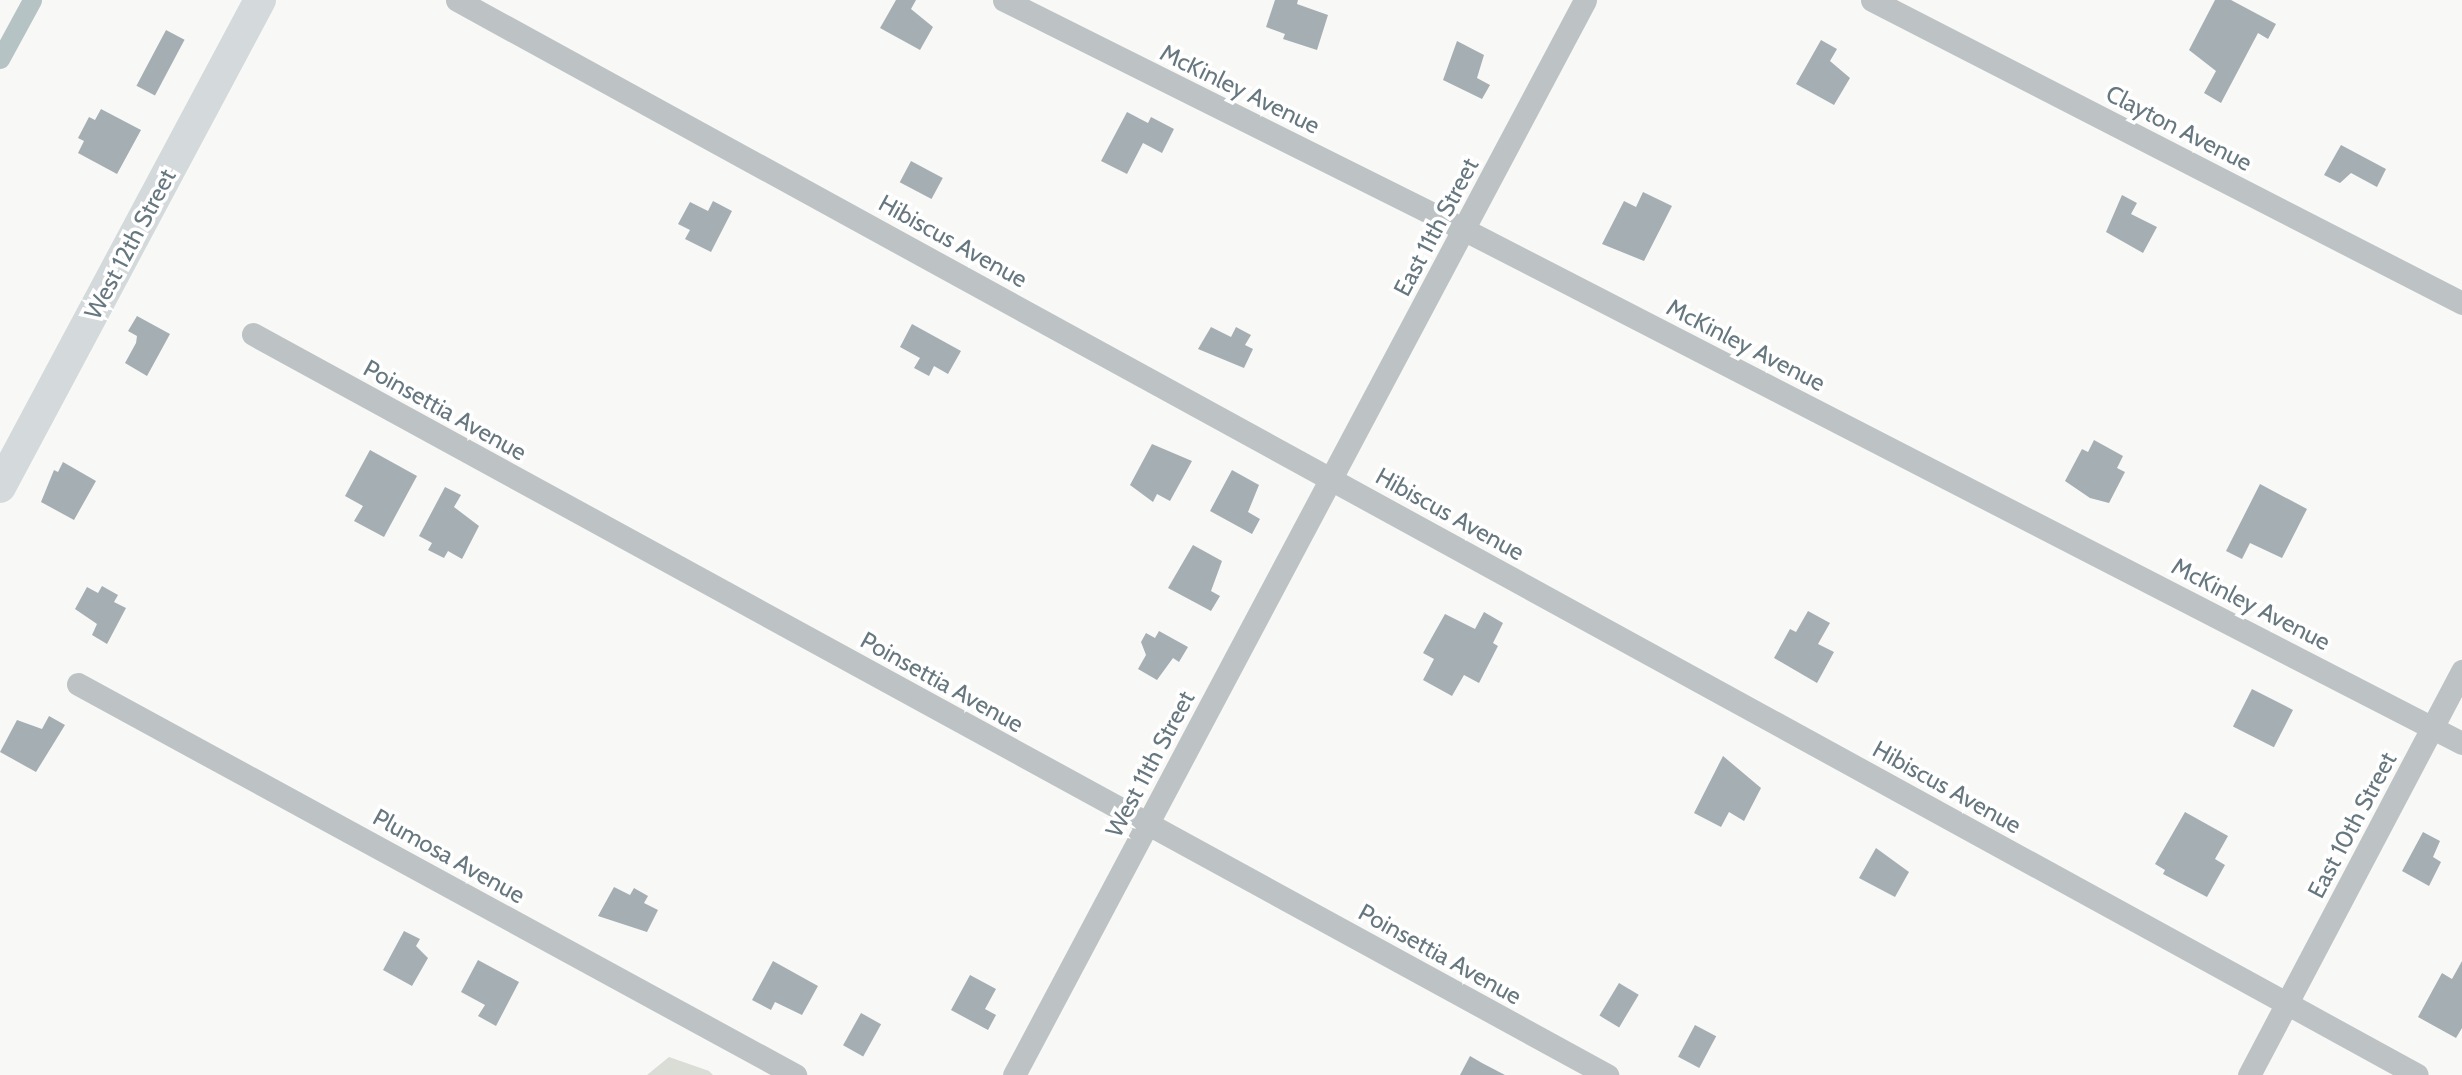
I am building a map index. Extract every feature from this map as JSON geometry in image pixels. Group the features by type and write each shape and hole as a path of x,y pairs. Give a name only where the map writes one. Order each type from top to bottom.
{"street":[{"name":"West 12th Street","path":"0,487 260,0"},
{"name":"Hibiscus Avenue","path":"457,0 2417,1075"},
{"name":"McKinley Avenue","path":"1004,0 1463,229 2462,743"},
{"name":"East 11th Street","path":"1332,478 1585,0"},
{"name":"Clayton Avenue","path":"1872,0 2462,303"},
{"name":"Poinsettia Avenue","path":"253,334 1607,1075"},
{"name":"West 11th Street","path":"1014,1075 1332,478"},
{"name":"East 10th Street","path":"2249,1075 2462,671"},
{"name":"Plumosa Avenue","path":"78,684 795,1075"}],"shaded area":[{"path":"669,1057 709,1071 713,1075 647,1075"}],"building":[{"path":"896,0 916,0 911,9 933,27 920,50 880,28"},
{"path":"1275,0 1298,0 1297,4 1328,15 1317,50 1283,39 1285,34 1266,27"},
{"path":"2215,0 2231,0 2276,24 2268,39 2258,33 2221,103 2204,93 2216,71 2189,50"},
{"path":"166,30 185,40 155,95 136,86"},
{"path":"1821,40 1837,49 1830,61 1850,78 1834,105 1796,84"},
{"path":"1457,41 1484,55 1477,78 1490,85 1482,99 1443,80"},
{"path":"101,109 141,130 117,174 78,153 84,141 78,138 89,117 95,120"},
{"path":"1127,112 1148,123 1151,117 1174,129 1162,153 1143,143 1127,174 1101,161"},
{"path":"2341,145 2386,169 2377,187 2351,173 2340,183 2324,175"},
{"path":"911,161 943,178 932,199 900,182"},
{"path":"1643,192 1672,206 1644,261 1602,244 1624,201 1636,207"},
{"path":"2122,195 2137,203 2131,214 2157,227 2143,253 2106,232"},
{"path":"713,201 732,211 711,252 685,239 690,230 678,224 690,202 708,211"},
{"path":"137,316 170,334 147,376 125,363 136,343 137,336 128,331"},
{"path":"912,324 961,351 948,374 934,366 929,376 914,368 920,358 900,347"},
{"path":"1211,327 1231,337 1236,327 1251,335 1245,345 1253,349 1244,368 1198,349"},
{"path":"2094,440 2123,456 2117,468 2125,472 2109,503 2090,498 2065,481 2082,449 2088,452"},
{"path":"1152,444 1192,461 1170,501 1157,494 1153,502 1130,485"},
{"path":"370,450 417,476 384,537 354,521 363,506 345,496"},
{"path":"63,462 96,481 74,520 41,502 54,470 58,472"},
{"path":"1232,470 1259,485 1248,512 1260,519 1252,534 1210,511"},
{"path":"2260,484 2307,509 2282,558 2250,543 2242,559 2226,551"},
{"path":"445,487 461,495 454,507 479,526 462,559 448,551 444,558 428,550 432,543 419,536"},
{"path":"1193,545 1222,561 1211,591 1220,596 1211,611 1168,588"},
{"path":"102,586 118,595 114,602 126,608 107,644 92,635 97,624 75,609 87,587 98,593"},
{"path":"1808,611 1830,623 1818,644 1834,652 1817,683 1774,658 1790,629 1796,632"},
{"path":"1484,612 1503,623 1493,643 1498,646 1479,683 1464,675 1452,696 1423,680 1434,659 1423,653 1445,614 1475,629"},
{"path":"1159,631 1188,647 1179,662 1173,658 1157,680 1138,669 1146,655 1141,642 1146,633 1155,638"},
{"path":"2252,689 2293,710 2274,747 2233,726"},
{"path":"49,716 65,725 36,772 0,752 17,720 42,729"},
{"path":"1723,756 1761,788 1744,821 1729,812 1721,827 1694,813"},
{"path":"2185,812 2228,836 2215,859 2225,865 2207,897 2163,874 2165,870 2155,864"},
{"path":"2423,832 2440,841 2433,857 2441,862 2429,886 2402,871"},
{"path":"1876,848 1909,872 1895,897 1859,878"},
{"path":"614,887 630,895 634,888 648,896 644,903 658,910 647,932 598,916"},
{"path":"404,931 420,939 416,946 428,958 412,986 383,970"},
{"path":"478,960 519,982 496,1026 478,1016 485,1005 461,992"},
{"path":"773,961 818,986 802,1015 775,1002 771,1010 752,1000"},
{"path":"2462,961 2462,1028 2456,1038 2418,1017 2442,973 2452,979"},
{"path":"970,975 996,989 985,1009 996,1015 988,1030 951,1010"},
{"path":"1619,983 1639,995 1619,1027 1599,1016"},
{"path":"861,1013 881,1024 863,1057 843,1045"},
{"path":"1695,1025 1716,1036 1699,1068 1678,1057"},
{"path":"1470,1056 1482,1063 1505,1075 1460,1075"}],"waterway":[{"path":"0,59 32,0"}]}
